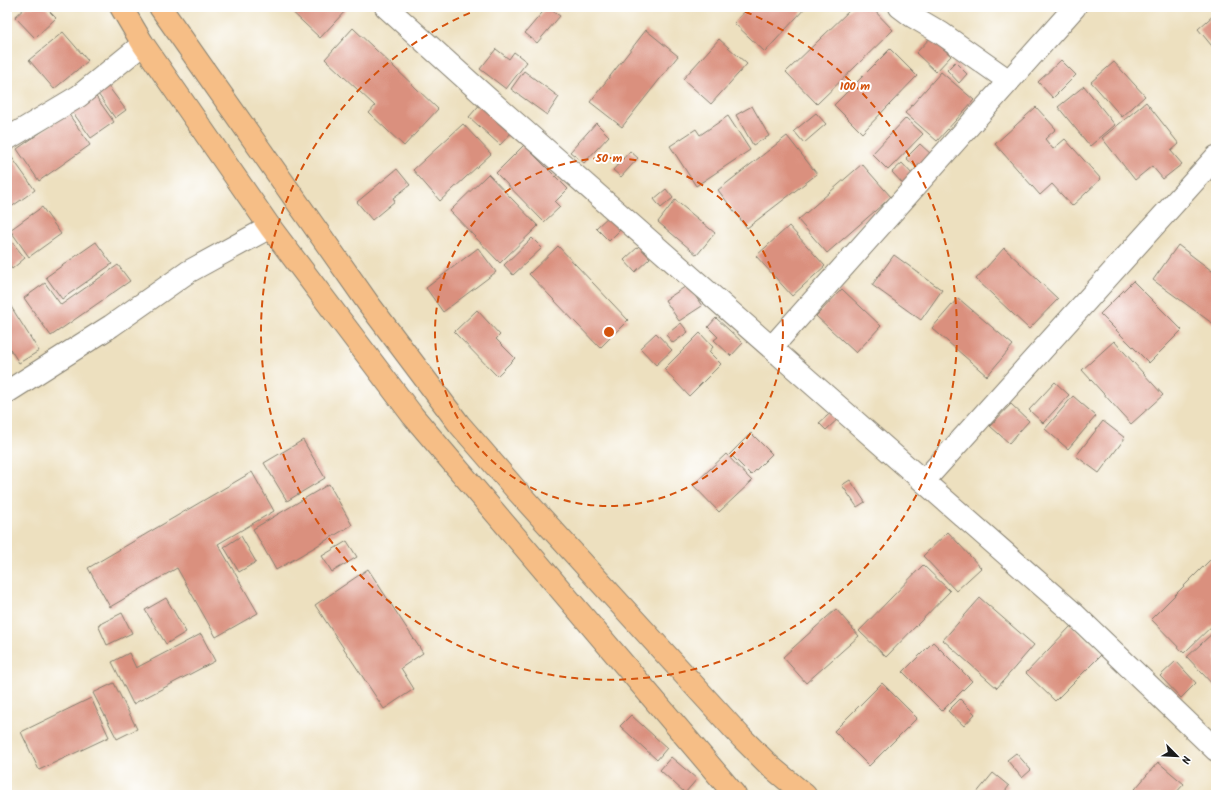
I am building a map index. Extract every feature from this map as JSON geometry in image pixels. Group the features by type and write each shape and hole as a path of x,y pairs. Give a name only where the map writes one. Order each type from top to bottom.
{"main road":[{"path":"120,7 143,44 270,227 413,416 735,795"},
{"path":"160,7 364,296 459,424 518,492 742,738 770,766 805,795"}],"street":[{"path":"386,7 486,97 1071,611 1216,750"},
{"path":"900,7 941,33 1009,80"},
{"path":"772,347 1075,7"},
{"path":"7,139 79,96 143,44"},
{"path":"924,481 1216,157"},
{"path":"7,392 111,326 188,272 270,227"}],"building":[{"path":"26,7 45,7 56,18 35,38 15,17"},
{"path":"287,7 344,7 347,9 320,38"},
{"path":"547,7 560,16 537,43 525,33"},
{"path":"749,7 806,7 765,52 734,23"},
{"path":"853,7 871,7 893,30 817,104 786,72"},
{"path":"1216,13 1216,51 1198,29"},
{"path":"353,28 438,109 404,146 369,113 375,106 325,59"},
{"path":"646,30 678,56 622,127 590,102"},
{"path":"63,32 88,61 54,89 29,60"},
{"path":"931,37 951,56 936,72 916,53"},
{"path":"719,39 747,64 711,104 683,79"},
{"path":"496,49 509,59 514,52 527,62 506,89 480,69"},
{"path":"890,49 917,76 862,133 834,105"},
{"path":"1061,60 1076,75 1053,98 1038,82"},
{"path":"955,62 967,74 959,83 947,70"},
{"path":"1114,62 1145,96 1122,117 1091,82"},
{"path":"524,71 559,97 547,115 511,89"},
{"path":"941,72 974,100 937,141 905,113"},
{"path":"108,86 126,110 115,118 98,94"},
{"path":"1084,86 1115,125 1090,146 1058,107"},
{"path":"92,91 114,122 91,138 69,107"},
{"path":"482,102 513,131 500,145 469,117"},
{"path":"1146,102 1179,144 1171,151 1182,164 1163,179 1152,166 1135,180 1102,138"},
{"path":"752,106 769,136 753,145 736,115"},
{"path":"1036,107 1056,129 1045,139 1053,149 1065,139 1101,179 1072,206 1052,184 1040,195 995,144"},
{"path":"68,113 90,145 39,181 17,149"},
{"path":"816,113 826,124 804,143 794,131"},
{"path":"728,116 750,150 696,186 670,146 696,129 700,135"},
{"path":"906,118 923,134 888,170 872,154"},
{"path":"596,123 609,136 584,163 570,152"},
{"path":"463,124 491,154 440,201 413,170"},
{"path":"787,136 817,174 747,228 718,190"},
{"path":"920,144 932,155 918,169 906,158"},
{"path":"524,145 568,189 555,202 560,207 544,222 496,173"},
{"path":"630,151 638,158 621,177 613,170"},
{"path":"8,152 35,190 7,210 7,153"},
{"path":"902,163 913,175 903,184 892,172"},
{"path":"862,164 891,197 827,253 798,220"},
{"path":"397,169 410,185 393,198 395,201 372,220 357,202"},
{"path":"488,174 538,226 500,263 450,211"},
{"path":"666,189 673,198 661,208 654,199"},
{"path":"675,200 715,233 697,255 658,222"},
{"path":"42,207 61,234 29,257 10,230"},
{"path":"610,215 622,228 609,241 596,228"},
{"path":"789,226 825,266 792,296 756,256"},
{"path":"7,236 25,258 12,269 7,262"},
{"path":"532,238 542,248 513,275 504,265"},
{"path":"96,242 112,264 62,299 46,277"},
{"path":"1178,245 1216,274 1216,326 1153,280"},
{"path":"558,246 628,320 600,348 529,274"},
{"path":"639,246 650,258 635,272 624,260"},
{"path":"478,248 496,272 443,312 426,288"},
{"path":"1004,248 1058,299 1029,329 976,279"},
{"path":"894,255 942,290 921,320 872,285"},
{"path":"118,265 130,281 51,336 24,298 45,283 61,305"},
{"path":"1133,281 1182,330 1149,363 1100,314"},
{"path":"688,285 702,306 679,321 665,300"},
{"path":"842,289 881,326 856,353 816,316"},
{"path":"958,298 1013,345 987,376 932,328"},
{"path":"10,305 39,351 19,363 7,344 7,307"},
{"path":"477,310 500,335 496,339 515,358 497,376 454,332"},
{"path":"716,318 743,343 731,356 714,340 718,337 708,327"},
{"path":"681,323 688,332 673,343 666,335"},
{"path":"656,333 672,350 656,365 640,348"},
{"path":"700,333 713,347 709,352 721,364 689,396 664,369"},
{"path":"1114,341 1163,395 1131,424 1082,370"},
{"path":"1055,382 1069,395 1043,423 1029,410"},
{"path":"1073,396 1096,416 1068,449 1045,429"},
{"path":"1011,404 1029,421 1009,443 990,426"},
{"path":"834,410 840,417 826,430 819,423"},
{"path":"1103,421 1125,438 1099,473 1076,456"},
{"path":"751,433 772,454 751,475 730,454"},
{"path":"303,440 325,478 287,501 264,463"},
{"path":"726,454 752,481 719,512 693,485"},
{"path":"252,472 274,511 218,544 258,613 216,637 177,568 110,607 88,568"},
{"path":"850,480 865,502 857,507 842,485"},
{"path":"329,484 352,525 276,570 253,529"},
{"path":"948,532 981,568 956,591 923,556"},
{"path":"241,536 256,562 239,572 224,547"},
{"path":"347,541 357,557 332,572 322,556"},
{"path":"1213,557 1216,560 1216,622 1184,653 1151,619"},
{"path":"923,565 950,591 886,657 859,631"},
{"path":"368,569 423,653 401,668 414,689 384,709 315,605"},
{"path":"166,598 186,632 166,644 145,610"},
{"path":"980,598 1034,645 997,688 943,640"},
{"path":"836,609 859,636 806,683 783,657"},
{"path":"122,613 132,633 107,645 98,625"},
{"path":"1071,626 1101,655 1055,701 1026,673"},
{"path":"1216,630 1216,688 1187,657"},
{"path":"201,634 215,661 133,704 112,662 129,653 136,668"},
{"path":"933,642 972,681 942,711 903,672"},
{"path":"1176,661 1196,683 1181,698 1160,676"},
{"path":"114,683 137,729 117,739 93,693"},
{"path":"882,683 917,718 869,766 834,731"},
{"path":"91,698 109,737 39,770 21,732"},
{"path":"960,699 975,714 964,726 948,711"},
{"path":"631,715 667,748 657,760 620,726"},
{"path":"1016,753 1031,770 1022,778 1007,760"},
{"path":"671,757 697,779 685,793 660,770"},
{"path":"1158,762 1184,784 1174,795 1130,795"},
{"path":"993,773 1009,786 1002,795 975,795"}]}
